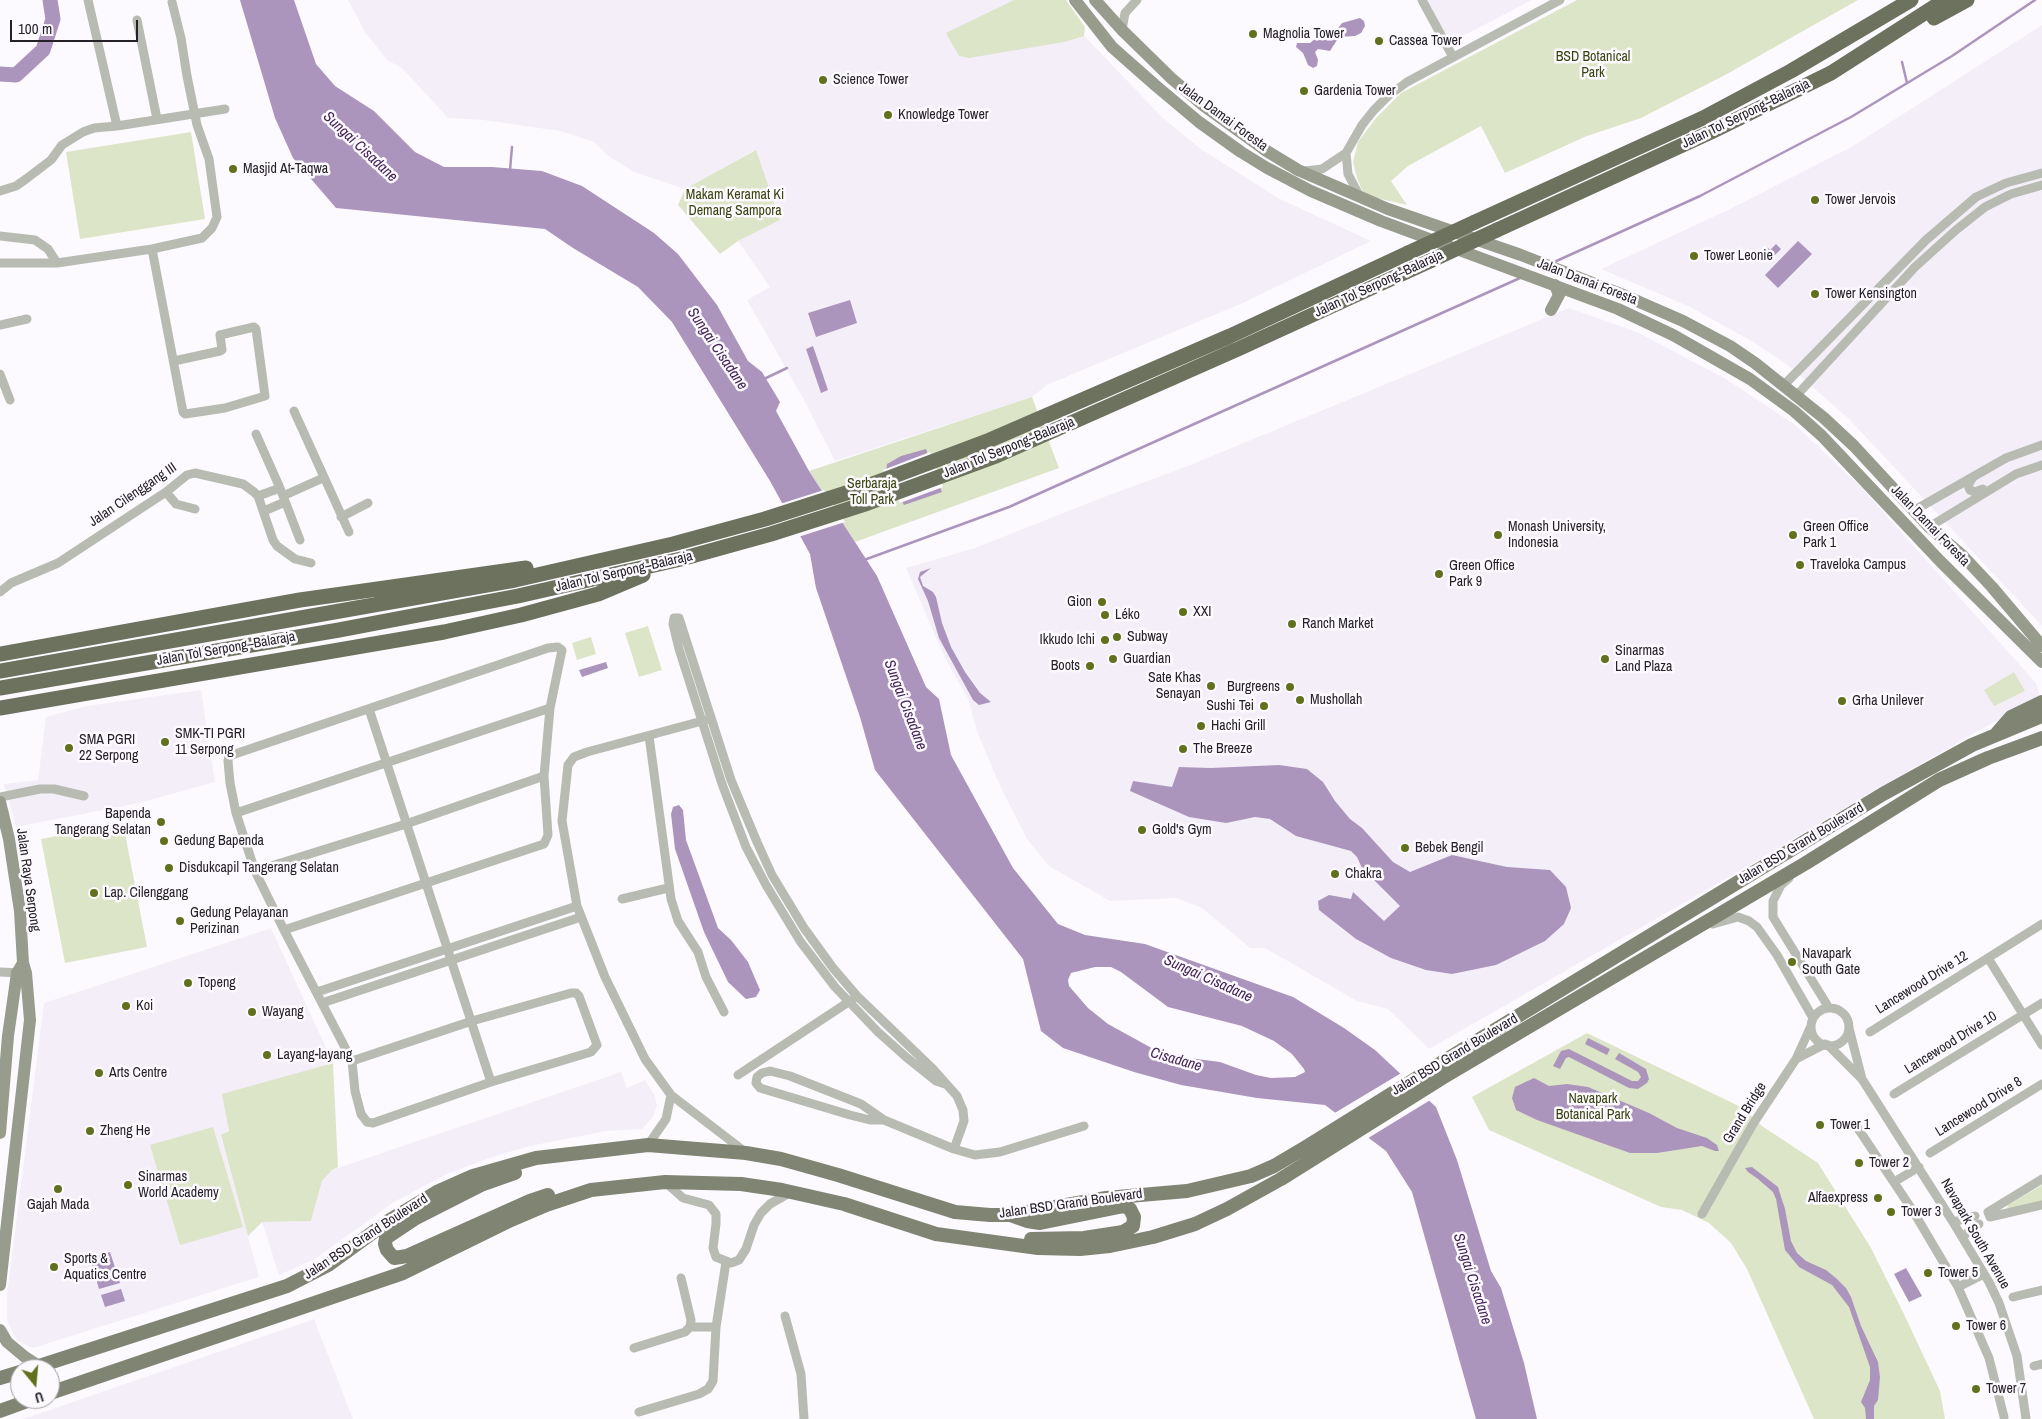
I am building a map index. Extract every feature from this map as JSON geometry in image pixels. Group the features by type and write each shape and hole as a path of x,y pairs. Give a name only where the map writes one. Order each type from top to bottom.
{"highway":[{"name":"Jalan Tol Serpong–Balaraja","path":"0,671 673,544 765,519 862,488 990,440 1230,336 1703,118 1791,71 1911,0"},
{"name":"Jalan Tol Serpong–Balaraja","path":"0,688 339,630 518,596 681,559 771,534 868,503 996,456 1090,415 1710,132 1831,72 1945,0"},
{"path":"1831,72 1967,0"},
{"path":"0,708 444,632 521,615 598,594 681,559"},
{"path":"0,654 300,600 513,575"},
{"path":"0,646 46,640 66,642"},
{"path":"0,719 49,701"}],"main road":[{"name":"Jalan Damai Foresta","path":"1075,0 1114,48 1199,122 1241,152 1287,178 1336,202 1618,309 1673,334 1737,371 1794,411 1840,454 1940,560 2042,662"},
{"name":"Jalan Damai Foresta","path":"1095,0 1170,78 1204,106 1265,150 1298,170 1361,198 1446,230 1521,255 1584,280 1683,321 1730,346 1797,395 1847,440 1929,527 1962,555 2042,646"},
{"path":"1551,310 1559,295 1555,285"},
{"path":"1996,734 2012,717 2042,702"},
{"name":"Jalan BSD Grand Boulevard","path":"1574,991 1883,794 1931,766 1996,734 2042,716"},
{"name":"Jalan BSD Grand Boulevard","path":"60,1390 403,1273 511,1220 546,1205 591,1190 665,1182 727,1183 791,1192 852,1206 936,1234 1011,1245 1058,1249 1080,1249 1132,1242 1186,1226 1217,1214 1462,1050 1678,939 1940,780 1988,758 2042,738"},
{"name":"Jalan Raya Serpong","path":"0,802 3,828 20,911 22,970 30,1020 0,1285"},
{"name":"Jalan Raya Serpong","path":"0,1133 11,1017 22,970"},
{"path":"11,1017 30,1020"},
{"name":"Jalan BSD Grand Boulevard","path":"60,1360 287,1286 328,1265 390,1220 429,1197 474,1176 536,1158 648,1145 746,1153 809,1167 955,1212 979,1215 1010,1214 1106,1198 1188,1192 1264,1171 1309,1153"},
{"path":"590,1151 524,1170 481,1185 416,1218 386,1238 385,1244 390,1255 401,1258 530,1201 564,1192 591,1190"},
{"path":"971,1238 1040,1240 1084,1238 1123,1232 1132,1228 1134,1223 1131,1210 1124,1206 1040,1223 1031,1222 1010,1214"},
{"path":"0,1330 7,1342 26,1359"},
{"path":"10,1419 21,1409"}],"street":[{"path":"88,0 117,126"},
{"path":"1122,30 1128,7 1137,0"},
{"path":"1422,0 1452,57"},
{"path":"1298,170 1312,171 1322,169 1346,153 1362,125 1388,96 1407,82 1560,0"},
{"path":"0,263 56,263 152,249 202,238 212,228 217,217 209,159 194,112 182,38 172,2"},
{"path":"137,20 157,119"},
{"path":"0,191 16,186 26,180 51,160 62,144 83,132 94,128 225,109"},
{"path":"1346,153 1348,174 1361,198"},
{"path":"1784,385 1926,240 1976,197 2006,182 2042,173"},
{"path":"1797,395 1915,267 1956,230 1985,207 2011,194 2042,185"},
{"path":"0,236 35,240 48,248 56,263"},
{"path":"152,249 183,412 186,414 225,408 266,396 256,329 254,327 220,334 222,350 220,351 174,361"},
{"path":"0,325 27,319"},
{"path":"1821,348 1830,357"},
{"path":"0,374 10,400"},
{"path":"294,411 349,532"},
{"path":"256,434 300,540"},
{"path":"1913,510 2006,458 2042,445"},
{"path":"1929,527 2016,474 2042,465"},
{"name":"Jalan Cilenggang III","path":"0,592 11,583 58,563 166,492 187,475 202,473 243,484 258,496"},
{"path":"1972,477 1968,485 1970,490 1975,492 1998,485"},
{"path":"264,512 283,496 323,478"},
{"path":"166,492 176,504 196,509"},
{"path":"283,496 258,496 267,525 277,546 295,559 311,563"},
{"path":"341,517 368,503"},
{"path":"892,1038 815,944 785,897 756,842 731,780 680,621 676,617 672,620 702,722 722,784 746,848 776,902 812,958 849,1003 892,1038 933,1069 958,1099 964,1116 963,1127 954,1149"},
{"path":"284,930 544,844 548,835 544,776 550,708 562,650 558,647 548,648 229,756 230,783 236,813 255,871 284,930 352,1061 355,1091 361,1114 366,1122 373,1123 492,1082 591,1052 597,1045 579,996 576,993 472,1021 352,1061"},
{"path":"236,813 550,708"},
{"path":"369,709 492,1082"},
{"path":"711,718 581,754 572,759 568,764 562,821 577,906 605,977 641,1050 671,1095 716,1132 746,1153"},
{"path":"649,736 659,800 668,888 678,921 698,952 706,977 724,1012"},
{"path":"255,871 406,824 544,776"},
{"path":"722,784 731,780"},
{"path":"0,797 40,789 54,789 84,796"},
{"path":"1806,863 1781,885 1773,901 1773,917 1829,1008"},
{"path":"622,899 668,888"},
{"path":"776,902 785,897"},
{"path":"317,992 577,906"},
{"path":"322,1002 581,917"},
{"path":"1678,939 1712,924 1738,917 1749,920 1757,927 1792,980 1812,1022 1814,1036 1826,1045"},
{"name":"Lancewood Drive 12","path":"1870,1032 2042,924"},
{"path":"1777,955 1791,946"},
{"path":"1988,958 2042,1045"},
{"path":"0,972 22,970"},
{"path":"1792,980 1806,971"},
{"path":"738,1075 857,996"},
{"name":"Lancewood Drive 10","path":"1894,1094 2042,1003"},
{"path":"1796,1059 1826,1045 1837,1044 1847,1035 1849,1026 1847,1019 1841,1012 1829,1008 1820,1011 1812,1022"},
{"name":"Grand Bridge","path":"1702,1214 1753,1124 1796,1059 1812,1022"},
{"name":"Navapark South Avenue","path":"1849,1026 1862,1079"},
{"name":"Navapark South Avenue","path":"1826,1045 1862,1079 1984,1274 1999,1303 2017,1356 2026,1419"},
{"path":"884,1120 870,1120 850,1116 760,1088 756,1084 757,1077 762,1072 767,1071 790,1076 860,1104 884,1120 954,1149 975,1155 991,1154 1084,1126"},
{"name":"Lancewood Drive 8","path":"1930,1154 2042,1084"},
{"path":"648,1145 666,1119 671,1095"},
{"path":"1857,1127 1894,1182 1958,1288 1989,1358 2004,1417"},
{"path":"1894,1182 1918,1167"},
{"path":"2042,1178 1989,1214 2042,1205"},
{"path":"665,1182 683,1198 709,1204 716,1214 713,1248 716,1257 731,1263 739,1260 746,1249 754,1224 761,1213 770,1204 791,1192"},
{"path":"1953,1222 1977,1220 1962,1237"},
{"path":"639,1412 699,1394 708,1389 714,1381 716,1327 726,1262"},
{"path":"1958,1288 1984,1274"},
{"path":"634,1348 685,1332 690,1327 691,1320 682,1278"},
{"path":"2013,1297 2042,1290"},
{"path":"785,1316 801,1374 804,1419"},
{"path":"690,1327 716,1327"}],"shaded area":[{"path":"348,0 1057,0 1071,22 1162,117 1201,149 1278,198 1371,241 1245,302 1047,385 1032,397 835,461 804,400 747,300 770,287 738,241 780,220 755,150 685,189 634,172 607,155 594,142 560,131 483,120 448,118 402,68 387,60 365,32"},
{"path":"1427,0 1532,0 1461,37 1453,38 1446,34"},
{"path":"2042,25 2042,626 1849,419 1786,364 1755,343 1690,307 1601,269 1730,209 1853,146"},
{"path":"1569,308 1637,332 1726,379 1794,424 1861,487 2036,683 2040,696 1429,1049 1388,1009 1357,1001 1265,948 1250,948 1202,908 1176,898 1110,901 1049,866 1027,839 1001,788 978,734 968,699 944,656 906,568 975,548 1193,464"},
{"path":"201,690 215,782 139,803 16,827 4,784 38,780 46,717 87,706"},
{"name":"Sinarmas World Academy","path":"271,928 333,1063 223,1095 229,1131 221,1136 259,1277 33,1348 17,1341 7,1321 7,1294 44,1003"},
{"path":"621,1072 627,1088 645,1080 655,1096 657,1106 652,1118 642,1129 606,1131 530,1146 492,1157 447,1174 394,1202 315,1259 279,1275 262,1222 311,1221 322,1181 332,1170"},
{"path":"314,1319 353,1419 22,1419 52,1409 60,1409 60,1406"}],"green space":[{"path":"1014,0 1066,0 1085,27 1084,36 1064,42 969,58 959,56 946,33"},
{"name":"BSD Botanical Park","path":"1577,0 1858,0 1727,74 1641,118 1587,136 1505,173 1481,126 1408,166 1391,181 1407,205 1364,195 1353,162 1358,142 1376,118 1401,93"},
{"path":"191,132 205,219 80,239 66,152"},
{"name":"Makam Keramat Ki Demang Sampora","path":"756,150 780,220 738,241 720,254 678,205 685,189"},
{"name":"Serbaraja Toll Park","path":"1032,397 1059,468 855,542 809,471"},
{"path":"648,626 662,670 639,677 625,633"},
{"path":"591,637 596,654 577,660 572,643"},
{"path":"2014,672 2025,691 1994,706 1984,690"},
{"name":"Lap. Cilenggang","path":"123,823 147,947 65,963 41,839"},
{"name":"Navapark Botanical Park","path":"1587,1033 1743,1108 1762,1126 1818,1163 1871,1248 1903,1312 1940,1391 1945,1419 1814,1419 1747,1269 1731,1243 1709,1223 1682,1210 1661,1207 1489,1130 1472,1097"},
{"path":"333,1063 338,1167 332,1170 322,1181 311,1221 262,1222 248,1236 221,1135 229,1131 222,1094"},
{"path":"213,1127 243,1227 180,1245 150,1145"},
{"path":"2042,1185 2042,1201 2010,1209 2007,1208 2008,1205"}],"water":[{"path":"240,0 294,0 316,64 335,86 374,111 415,152 444,167 492,167 542,171 582,186 654,233 678,254 717,305 748,361 762,372 780,402 776,411 809,471 877,576 926,687 939,699 951,755 1013,868 1058,924 1085,935 1145,944 1293,997 1344,1028 1375,1050 1436,1107 1457,1160 1491,1271 1501,1288 1524,1363 1537,1419 1476,1419 1412,1192 1386,1151 1325,1105 1257,1098 1181,1085 1134,1072 1063,1048 1041,1031 1023,959 875,770 860,717 816,588 810,554 770,481 672,322 638,287 545,229 336,208 293,158 275,118","holes":["1095,967 1111,967 1121,972 1168,1007 1242,1026 1274,1041 1292,1054 1305,1072 1295,1077 1271,1078 1256,1075 1220,1062 1174,1056 1157,1051 1108,1024 1088,1008 1069,986 1068,980 1071,973"]},
{"path":"1360,18 1364,21 1365,26 1361,33 1355,36 1339,37 1330,51 1318,49 1315,52 1318,60 1317,66 1313,68 1308,65 1303,53 1296,47 1297,43 1310,43 1317,37 1316,31 1319,28 1331,33 1335,32 1342,23"},
{"path":"1798,241 1812,254 1778,288 1765,275"},
{"path":"1776,244 1781,249 1768,262 1760,254 1767,247 1770,250"},
{"path":"850,300 857,323 816,337 808,313"},
{"path":"813,346 828,390 821,393 806,349"},
{"path":"926,449 942,492 904,505 886,471 887,464 901,456"},
{"path":"931,568 920,577 923,586 933,592 936,597 942,623 951,647 965,672 980,693 991,702 979,705 973,700 939,638 928,601 918,579 920,572"},
{"path":"606,662 608,668 582,677 579,670"},
{"path":"1279,765 1307,769 1323,782 1335,801 1350,819 1362,828 1393,862 1410,872 1452,855 1507,867 1550,870 1566,887 1571,908 1564,924 1545,941 1496,965 1452,974 1426,970 1391,958 1356,939 1319,910 1318,901 1329,895 1351,899 1353,892 1384,921 1400,906 1362,868 1357,857 1351,851 1296,836 1270,819 1255,817 1226,823 1189,817 1130,791 1133,781 1172,787 1179,767 1211,768"},
{"path":"679,805 683,810 686,840 718,928 731,940 748,962 760,990 756,997 746,999 728,982 704,932 675,849 671,814 673,807"},
{"path":"1588,1038 1610,1049 1607,1055 1585,1044"},
{"path":"1569,1049 1632,1081 1638,1081 1641,1077 1638,1072 1615,1059 1619,1053 1646,1069 1649,1079 1647,1083 1638,1089 1629,1088 1569,1057 1566,1058 1560,1069 1553,1066 1561,1051"},
{"path":"1534,1078 1549,1086 1567,1084 1588,1087 1649,1113 1677,1128 1707,1138 1717,1145 1719,1151 1702,1146 1657,1153 1630,1153 1537,1120 1516,1110 1512,1098 1515,1087"},
{"path":"1752,1167 1778,1187 1785,1209 1791,1241 1797,1253 1806,1261 1826,1270 1846,1288 1851,1297 1861,1326 1878,1362 1880,1377 1878,1400 1874,1406 1874,1419 1866,1419 1865,1408 1861,1402 1870,1380 1870,1367 1849,1307 1832,1285 1799,1267 1785,1250 1776,1199 1773,1192 1745,1168"},
{"path":"110,1252 120,1283 99,1289 90,1258"},
{"path":"1906,1268 1922,1296 1909,1302 1894,1274"},
{"path":"121,1289 125,1301 105,1307 101,1295"}],"pier":[{"path":"930,452 943,487 900,503 883,470"},
{"path":"824,490 845,522 798,537 780,504"},
{"path":"1403,1072 1432,1099 1365,1140 1333,1114"}],"waterway":[{"path":"0,74 16,75 43,50 53,19 50,0"},
{"path":"1552,263 1700,196 1851,117 1952,56 2035,0"},
{"path":"1902,62 1907,83"},
{"path":"510,170 512,147"},
{"path":"864,560 1009,507 1520,278"},
{"path":"764,379 787,368"}],"place":[{"name":"Magnolia Tower","path":"1253,34"},
{"name":"Cassea Tower","path":"1379,41"},
{"name":"Science Tower","path":"823,80"},
{"name":"Gardenia Tower","path":"1304,91"},
{"name":"Knowledge Tower","path":"888,115"},
{"name":"Masjid At-Taqwa","path":"233,169"},
{"name":"Tower Jervois","path":"1815,200"},
{"name":"Tower Leonie","path":"1694,256"},
{"name":"Tower Kensington","path":"1815,294"},
{"name":"Monash University, Indonesia","path":"1498,535"},
{"name":"Green Office Park 1","path":"1793,535"},
{"name":"Traveloka Campus","path":"1800,565"},
{"name":"Green Office Park 9","path":"1439,574"},
{"name":"Gion","path":"1102,602"},
{"name":"XXI","path":"1183,612"},
{"name":"Léko","path":"1105,615"},
{"name":"Ranch Market","path":"1292,624"},
{"name":"Subway","path":"1117,637"},
{"name":"Ikkudo Ichi","path":"1105,640"},
{"name":"Guardian","path":"1113,659"},
{"name":"Sinarmas Land Plaza","path":"1605,659"},
{"name":"Boots","path":"1090,666"},
{"name":"Sate Khas Senayan","path":"1211,686"},
{"name":"Burgreens","path":"1290,687"},
{"name":"Mushollah","path":"1300,700"},
{"name":"Grha Unilever","path":"1842,701"},
{"name":"Sushi Tei","path":"1264,706"},
{"name":"Hachi Grill","path":"1201,726"},
{"name":"SMK-TI PGRI 11 Serpong","path":"165,742"},
{"name":"SMA PGRI 22 Serpong","path":"69,748"},
{"name":"The Breeze","path":"1183,749"},
{"name":"Bapenda Tangerang Selatan","path":"161,822"},
{"name":"Gold's Gym","path":"1142,830"},
{"name":"Gedung Bapenda","path":"164,841"},
{"name":"Bebek Bengil","path":"1405,848"},
{"name":"Disdukcapil Tangerang Selatan","path":"169,868"},
{"name":"Chakra","path":"1335,874"},
{"name":"Lap. Cilenggang","path":"94,893"},
{"name":"Gedung Pelayanan Perizinan","path":"180,921"},
{"name":"Navapark South Gate","path":"1792,962"},
{"name":"Topeng","path":"188,983"},
{"name":"Koi","path":"126,1006"},
{"name":"Wayang","path":"252,1012"},
{"name":"Layang-layang","path":"267,1055"},
{"name":"Arts Centre","path":"99,1073"},
{"name":"Tower 1","path":"1820,1125"},
{"name":"Zheng He","path":"90,1131"},
{"name":"Tower 2","path":"1859,1163"},
{"name":"Sinarmas World Academy","path":"128,1185"},
{"name":"Gajah Mada","path":"58,1189"},
{"name":"Alfaexpress","path":"1878,1198"},
{"name":"Tower 3","path":"1891,1212"},
{"name":"Sports & Aquatics Centre","path":"54,1267"},
{"name":"Tower 5","path":"1928,1273"},
{"name":"Tower 6","path":"1956,1326"},
{"name":"Tower 7","path":"1976,1389"}],"water label":[{"name":"Sungai Cisadane","path":"360,147"},
{"name":"Sungai Cisadane","path":"717,349"},
{"name":"Sungai Cisadane","path":"905,705"},
{"name":"Sungai Cisadane","path":"1208,979"},
{"name":"Cisadane","path":"1176,1060"},
{"name":"Sungai Cisadane","path":"1472,1279"}]}
